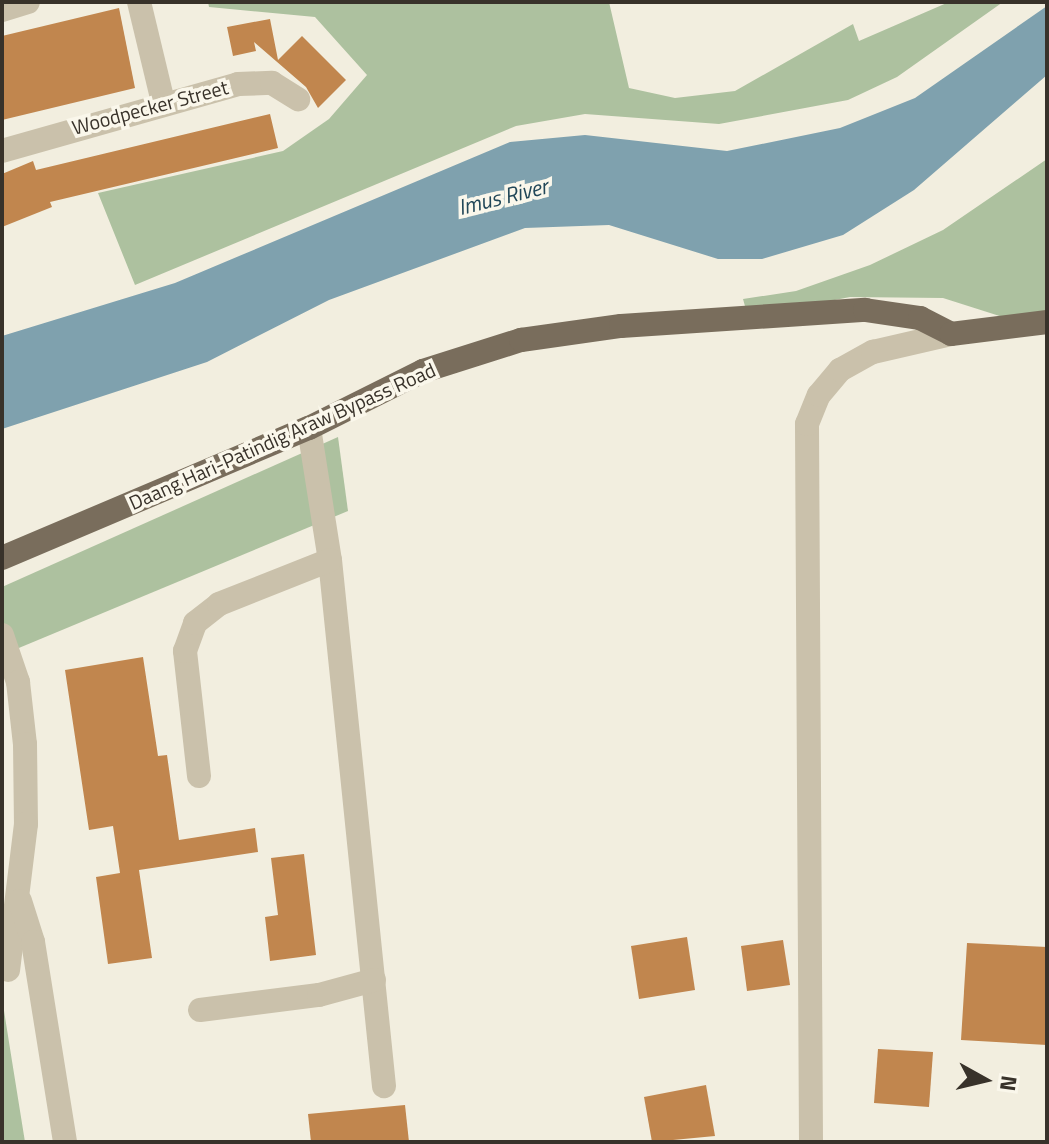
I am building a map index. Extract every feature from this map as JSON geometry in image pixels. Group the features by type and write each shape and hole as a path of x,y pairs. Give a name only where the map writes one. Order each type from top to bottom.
{"main road":[{"name":"Daang Hari-Patindig Araw Bypass Road","path":"2,558 309,428 423,371 521,340 808,313 896,313 951,334"},
{"path":"951,334 1047,322"}],"street":[{"path":"2,10 28,2"},
{"path":"139,2 163,102"},
{"name":"Woodpecker Street","path":"2,151 163,102 255,81 298,99"},
{"path":"811,1142 807,424 819,395 840,370 873,352 951,334"},
{"path":"309,428 330,560 384,1086"},
{"path":"199,776 185,651 195,623 219,604 330,560"},
{"path":"2,635 18,682 25,744 26,824 8,970"},
{"path":"17,890 33,942 65,1142"},
{"path":"200,1010 319,995 374,980"}],"green space":[{"path":"208,2 609,2 629,88 675,98 735,91 853,24 859,41 949,2 1003,2 897,77 848,100 719,124 585,114 516,126 135,285 98,193 283,151 329,119 367,75 315,17 209,7"},
{"path":"1047,159 1047,313 1009,319 943,298 850,297 748,317 743,299 796,291 870,265 943,230"},
{"path":"338,437 348,511 2,655 2,587"},
{"path":"2,998 12,1061 25,1142 2,1142"}],"water":[{"name":"Imus River","path":"1047,6 1047,75 914,190 843,235 762,259 718,259 609,225 525,228 329,300 207,362 2,429 2,336 175,283 510,142 585,135 727,151 840,128 915,98"}],"building":[{"path":"119,8 135,88 2,120 2,36"},
{"path":"270,19 278,60 302,36 346,80 318,108 306,87 254,42 256,51 233,56 227,27"},
{"path":"270,114 278,148 50,202 52,207 2,227 2,174 33,161 36,170"},
{"path":"143,657 158,756 167,755 179,840 255,828 258,852 139,870 152,958 108,964 96,877 120,873 113,826 89,830 65,670"},
{"path":"304,854 316,955 270,961 265,917 278,915 271,858"},
{"path":"687,937 695,990 639,999 631,946"},
{"path":"783,940 790,985 747,991 741,946"},
{"path":"967,943 1047,947 1047,1045 961,1040"},
{"path":"878,1049 933,1052 929,1107 874,1103"},
{"path":"706,1085 715,1136 652,1142 644,1097"},
{"path":"405,1105 409,1142 311,1142 308,1114"}]}
